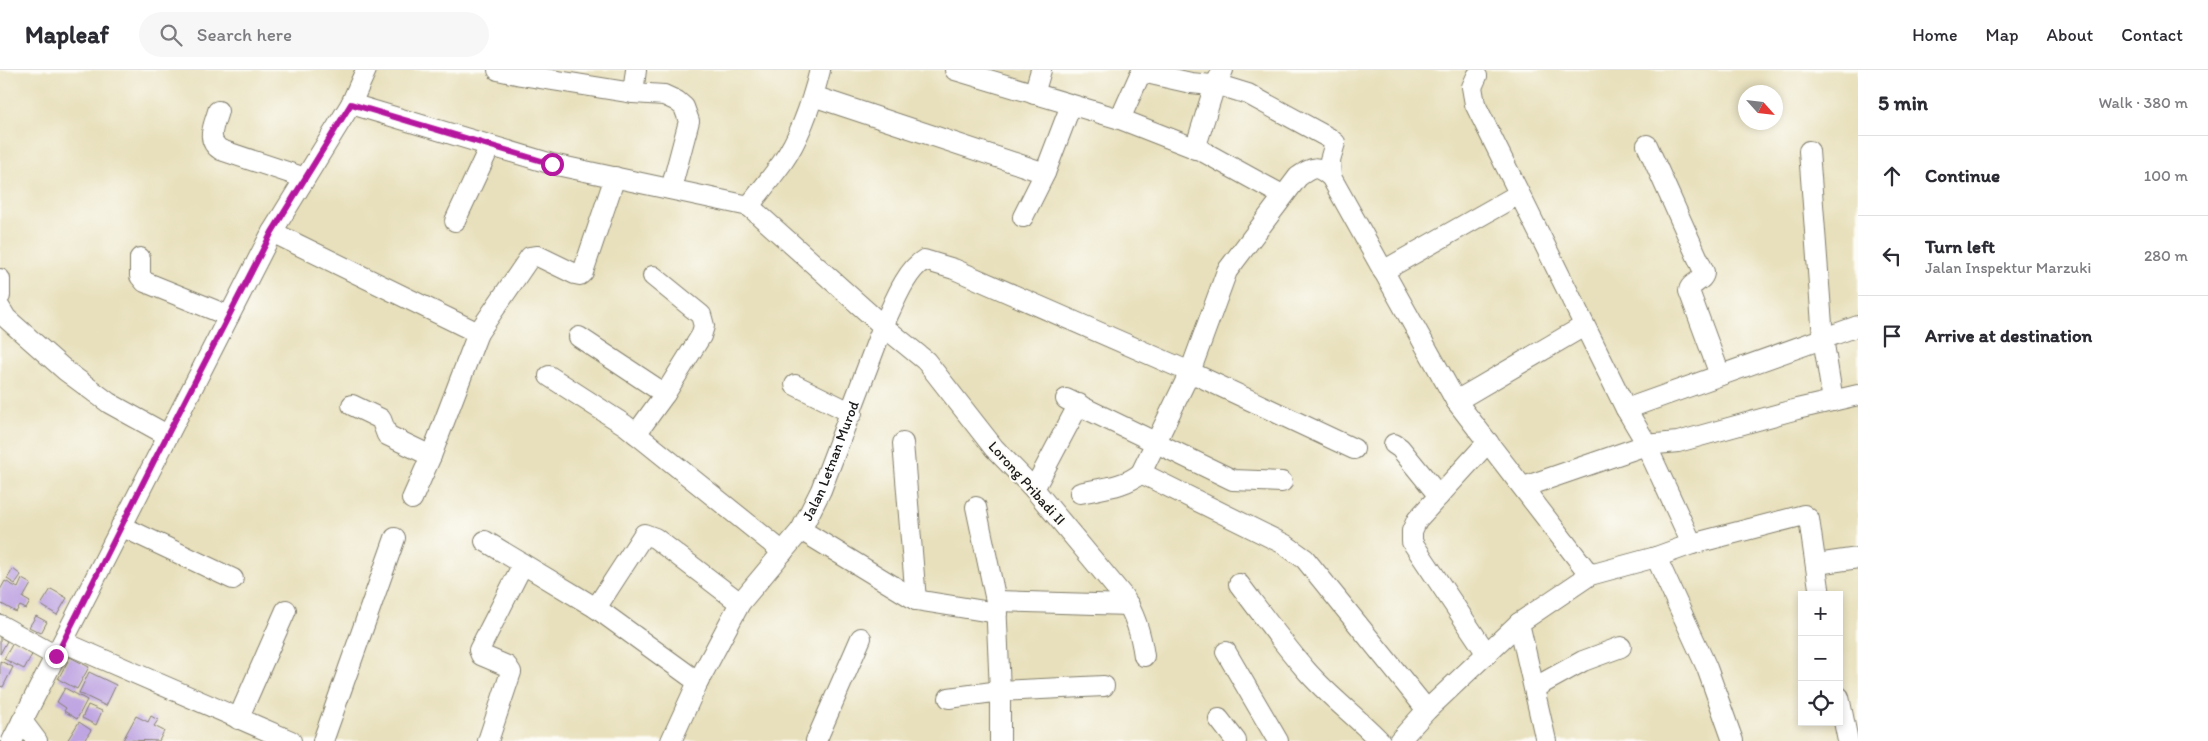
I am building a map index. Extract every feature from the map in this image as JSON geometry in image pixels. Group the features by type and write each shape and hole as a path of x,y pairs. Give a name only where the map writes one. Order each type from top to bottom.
{"street":[{"path":"12,741 120,526 272,232 351,104 366,70"},
{"path":"498,70 633,93 664,95 677,101 684,107 688,121 671,189"},
{"path":"633,93 636,70"},
{"path":"749,206 783,162 800,129 813,96 820,70"},
{"path":"954,70 1120,119 1195,149 1282,195"},
{"path":"1034,94 1041,70"},
{"path":"1120,119 1142,71 1191,84 1219,78 1335,143 1330,160 1331,177"},
{"path":"1477,76 1472,87 1472,96 1475,104 1584,326 1646,445 1692,544"},
{"path":"1195,149 1219,78"},
{"path":"813,96 1044,173"},
{"path":"351,104 552,164 749,206 883,326"},
{"path":"1023,217 1044,173 1072,105"},
{"path":"218,111 211,136 214,146 306,178"},
{"path":"1647,145 1704,272 1702,278 1690,286 1689,292 1720,375"},
{"path":"455,221 490,146"},
{"path":"1809,151 1823,338 1833,401"},
{"path":"1080,493 1120,484 1134,478 1141,472 1190,372 1227,271 1282,195 1298,177 1311,168 1320,168 1331,177 1456,401 1590,575"},
{"path":"412,499 431,456 478,333 530,257 538,256 575,274 580,275 583,272 615,177"},
{"path":"1383,271 1519,194"},
{"path":"272,232 478,333"},
{"path":"140,258 140,276 145,282 229,316"},
{"name":"Jalan Letnan Murod","path":"671,741 698,682 740,603 801,530 821,490 852,413 883,326 910,272 924,260 954,269 1190,372"},
{"path":"636,434 665,394 701,336 704,320 701,315 653,276"},
{"path":"0,279 0,296"},
{"path":"0,308 6,318 66,371 109,403 167,435"},
{"name":"Lorong Pribadi II","path":"883,326 926,361 994,448 1034,488 1081,544 1129,605 1140,632 1144,656"},
{"path":"1456,401 1584,326"},
{"path":"1626,409 1858,326"},
{"path":"579,337 665,394"},
{"path":"1190,372 1354,449"},
{"path":"549,376 625,425 783,552"},
{"path":"795,385 852,413"},
{"path":"1524,487 1646,445 1678,442 1724,428 1858,395"},
{"path":"1034,488 1073,402 1233,480 1282,482"},
{"path":"352,405 381,419 387,435 431,456"},
{"path":"1487,654 1412,542 1412,531 1417,520 1488,442"},
{"path":"903,443 916,600"},
{"path":"1394,444 1400,448 1439,496"},
{"path":"1141,472 1284,544 1306,559 1428,710"},
{"path":"976,507 996,607 1000,741"},
{"path":"1399,741 1428,710 1520,623 1590,575 1656,557 1692,544 1804,515 1809,519 1820,591"},
{"path":"120,526 233,579"},
{"path":"801,530 916,600 996,607 1129,605"},
{"path":"596,608 644,534 656,538 740,603"},
{"path":"323,741 395,538"},
{"path":"485,541 596,608 698,682"},
{"path":"1656,557 1707,668 1733,741"},
{"path":"1817,564 1858,558"},
{"path":"488,741 511,672 507,666 481,655 479,650 523,564"},
{"path":"1239,584 1306,670 1336,701 1356,716 1380,741"},
{"path":"238,719 286,610"},
{"path":"1520,623 1546,741"},
{"path":"0,625 291,741"},
{"path":"816,741 861,638"},
{"path":"1534,688 1582,662 1620,647"},
{"path":"1226,652 1278,741"},
{"path":"949,698 1000,691 1104,686"},
{"path":"1843,717 1848,741"},
{"path":"1219,719 1236,741"},
{"path":"22,722 36,741"}],"building":[{"path":"13,569 21,575 15,584 7,579"},
{"path":"22,579 31,584 23,598 30,602 26,609 20,606 16,612 0,603 0,590 5,581 18,588"},
{"path":"51,589 67,598 57,615 41,605"},
{"path":"36,616 47,622 41,633 29,627"},
{"path":"0,637 7,641 0,654"},
{"path":"14,641 34,651 24,669 4,659"},
{"path":"70,657 89,667 77,689 58,679"},
{"path":"0,661 13,667 3,687 0,686"},
{"path":"89,672 116,685 106,706 79,693"},
{"path":"65,688 87,700 77,719 64,711 66,708 57,702"},
{"path":"88,705 102,711 96,725 82,718"},
{"path":"136,716 148,722 151,716 158,720 154,726 164,731 159,741 123,740"},
{"path":"79,722 91,730 84,741 67,741"}],"route":[{"path":"56,656 272,232 351,104 552,164"}]}
